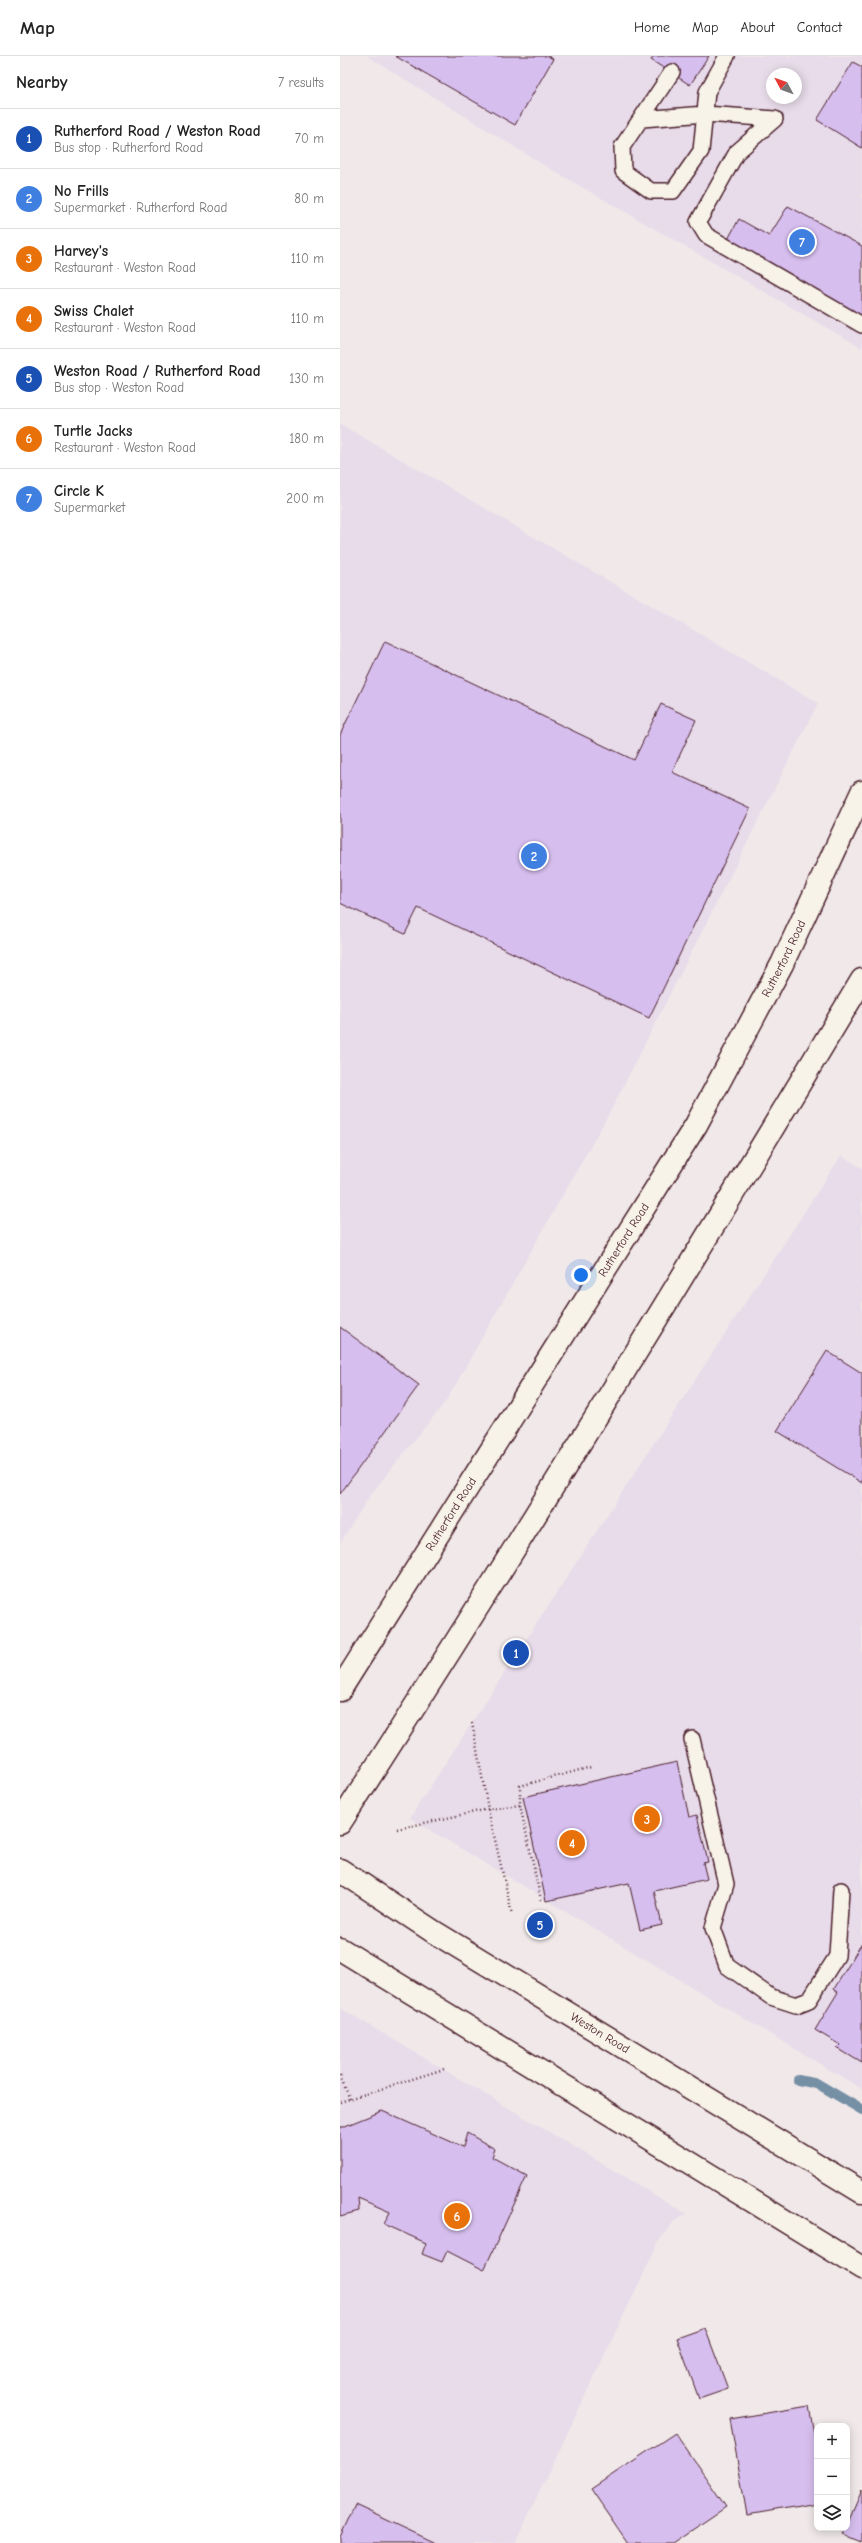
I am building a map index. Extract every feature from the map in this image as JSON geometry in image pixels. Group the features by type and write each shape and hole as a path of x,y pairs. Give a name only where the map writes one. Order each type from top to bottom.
{"main road":[{"name":"Rutherford Road","path":"340,1690 696,1125 782,964 862,792"},
{"path":"340,1823 434,1677 575,1450 862,980"},
{"name":"Weston Road","path":"340,1870 434,1932 862,2192"},
{"path":"340,1949 862,2268"}],"lane":[{"path":"672,72 622,148 623,171 651,191 673,191 701,152 707,92 727,56"},
{"path":"642,119 705,114 775,119 737,152 698,222 706,235 862,325"},
{"path":"692,1739 726,1884 713,1928 727,1966 771,1998 796,2005 809,2000 837,1956 841,1890"}],"path":[{"path":"472,1723 488,1809 512,1914"},
{"path":"541,1900 520,1805 520,1786 591,1767"},
{"path":"397,1829 488,1809 520,1805"},
{"path":"340,2102 444,2069"},
{"path":"340,2076 350,2099"}],"shaded area":[{"path":"367,56 862,56 862,348 549,168"},
{"path":"340,424 818,703 612,1108 446,1401 370,1495 340,1543"},
{"path":"841,1156 862,1168 862,2089 410,1818"},
{"path":"340,2008 687,2214 673,2222 660,2239 515,2543 340,2543"}],"building":[{"path":"395,56 548,56 553,59 515,125"},
{"path":"654,56 709,56 690,85 651,60"},
{"path":"853,62 862,67 862,148 817,120"},
{"path":"788,206 862,246 862,319 727,241 739,219 769,236"},
{"path":"385,641 634,760 661,704 696,720 672,772 750,809 649,1018 418,908 405,934 340,903 340,735"},
{"path":"340,1327 419,1385 340,1494"},
{"path":"827,1351 862,1373 862,1483 777,1431"},
{"path":"677,1762 689,1817 697,1815 708,1862 703,1863 707,1879 654,1891 662,1925 640,1930 629,1883 546,1901 523,1797"},
{"path":"862,1943 862,2063 837,2048 840,2045 815,2030 838,1992 834,1989"},
{"path":"382,2111 463,2147 467,2133 495,2149 492,2157 527,2176 484,2270 447,2251 442,2262 422,2254 426,2243 384,2224 390,2212 358,2198 359,2211 340,2216 340,2128"},
{"path":"705,2328 728,2389 699,2399 677,2338"},
{"path":"809,2406 814,2434 814,2504 747,2515 730,2419"},
{"path":"675,2433 726,2507 673,2543 628,2543 591,2489"},
{"path":"862,2490 862,2542 843,2534 844,2531 850,2531 850,2518"},
{"path":"355,2505 436,2543 340,2543 340,2537"}],"waterway":[{"path":"798,2080 818,2084 862,2110"}],"place":[{"name":"Circle K","path":"802,242"},
{"name":"No Frills","path":"534,856"},
{"name":"Rutherford Road / Weston Road","path":"516,1653"},
{"name":"Harvey's","path":"647,1819"},
{"name":"Swiss Chalet","path":"572,1843"},
{"name":"Weston Road / Rutherford Road","path":"540,1925"},
{"name":"Turtle Jacks","path":"457,2216"}]}
